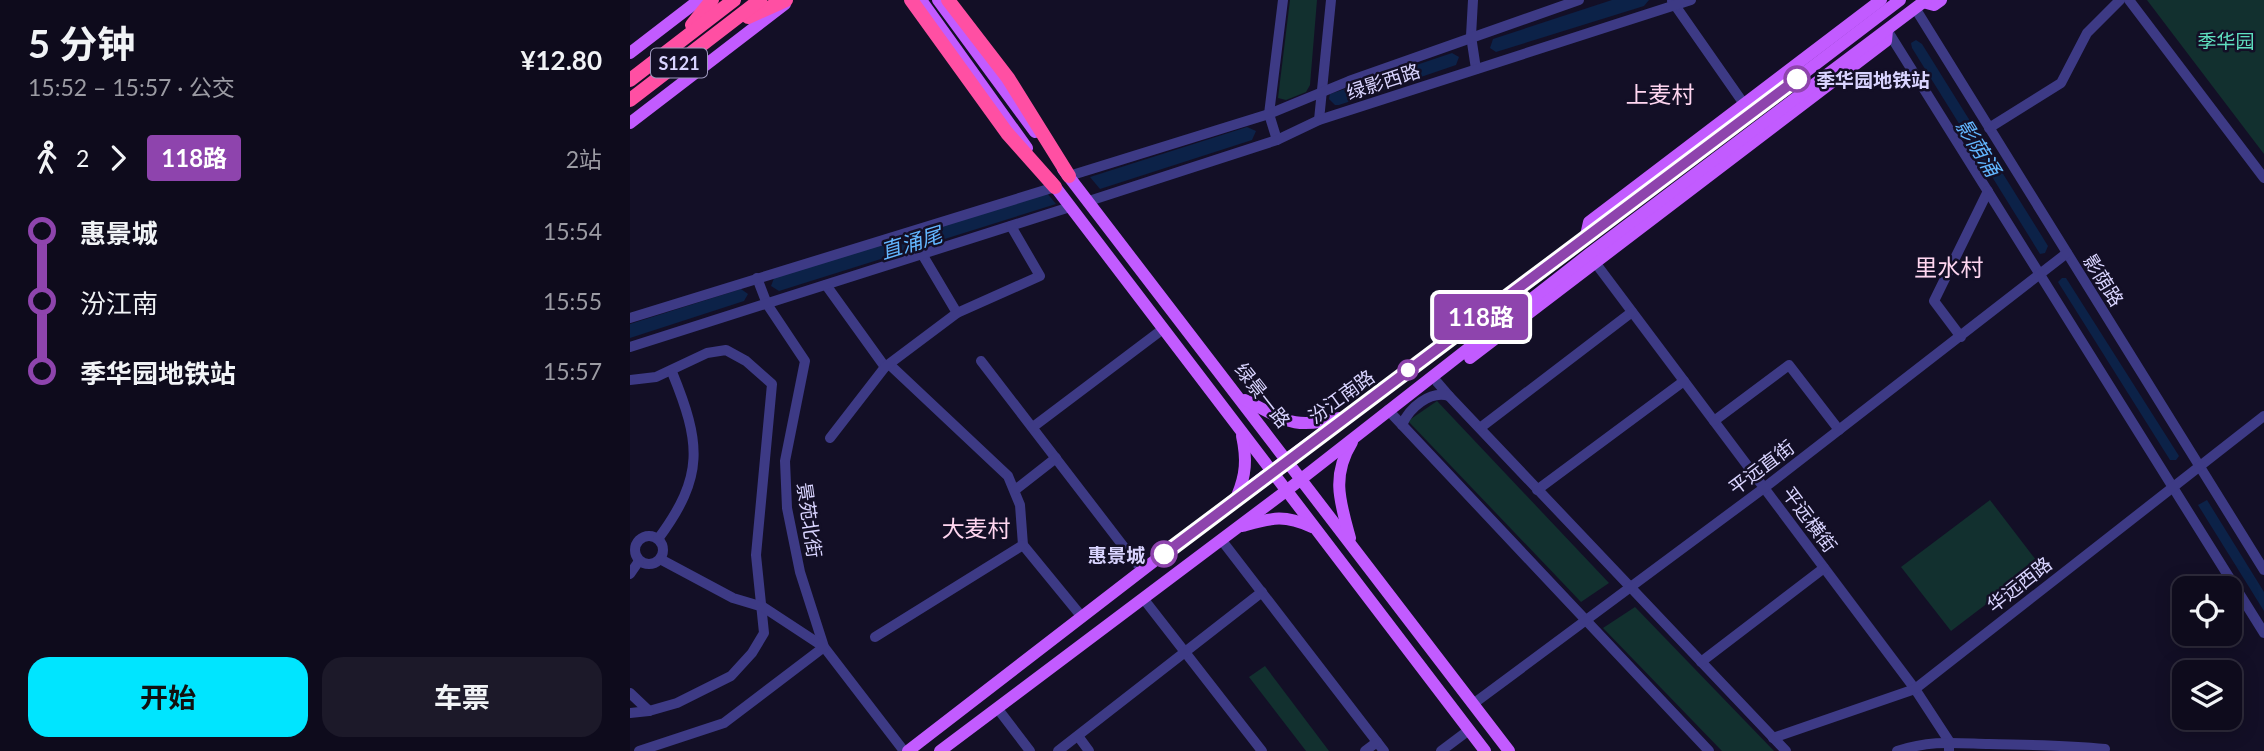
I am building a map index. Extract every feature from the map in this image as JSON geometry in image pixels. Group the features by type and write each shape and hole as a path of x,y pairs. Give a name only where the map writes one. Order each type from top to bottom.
{"highway":[{"path":"678,43 712,0"},
{"name":"S121","path":"630,80 734,0"},
{"name":"S121","path":"630,100 761,0"},
{"path":"727,26 788,0"},
{"path":"911,0 1007,133 1055,187"},
{"path":"948,0 1008,78 1069,176"}],"main road":[{"path":"630,53 699,0"},
{"path":"630,123 788,0"},
{"name":"绿景一路","path":"921,0 1070,207 1485,751"},
{"name":"绿景一路","path":"938,0 1009,98 1510,751"},
{"name":"汾江南路","path":"902,750 1238,494 1585,240 1612,212 1880,6 1900,0"},
{"path":"1919,5 1934,5 1941,0"},
{"name":"汾江南路","path":"1232,529 1286,491 1358,433 1395,417 1592,258 1763,129 1919,5"},
{"path":"1345,453 1395,417 1592,258"},
{"path":"1241,398 1290,423 1309,426 1346,416"},
{"path":"1079,614 1137,564 1222,499 1238,494 1247,458 1242,432"},
{"path":"1352,545 1339,498 1339,464 1358,433"},
{"path":"952,751 1232,529 1274,517 1291,517 1315,529"},
{"path":"940,751 1105,629 1146,602 1246,525"}],"street":[{"path":"1277,140 1269,114 1283,0"},
{"path":"1319,120 1331,0"},
{"path":"1473,0 1471,36 1476,69"},
{"name":"绿影西路","path":"1069,176 1269,114 1471,36 1579,0"},
{"name":"绿影西路","path":"1089,201 1277,140 1319,120 1673,2 1691,0"},
{"path":"1989,128 2061,83 2087,33 2120,0"},
{"path":"2129,0 2264,178"},
{"path":"1673,2 1682,19 1748,108"},
{"name":"影荫路","path":"1919,5 2065,255 2200,464 2264,570"},
{"path":"1889,28 2264,633"},
{"path":"630,317 1055,187"},
{"path":"1961,337 1934,301 1988,191"},
{"path":"630,347 1070,207"},
{"path":"830,438 888,366 957,313 1040,276 1012,226"},
{"path":"922,254 957,313"},
{"name":"平远直街","path":"1473,704 1764,488 2065,255"},
{"name":"平远横街","path":"1592,258 1915,689 1949,746"},
{"name":"景苑北街","path":"757,278 767,304 804,361 785,461 788,508 800,572 824,647 902,750"},
{"path":"825,285 888,366 1008,477 1020,505 1023,545 1079,614"},
{"path":"1480,428 1632,312"},
{"path":"1032,427 1163,329"},
{"path":"630,380 672,372 707,353 726,350 746,361 772,384 756,555 764,633 752,653 731,676 699,693 649,711 630,713"},
{"path":"981,361 1137,564"},
{"path":"1714,421 1789,365 1839,430"},
{"path":"658,540 677,514 692,482 695,453 689,420 672,372"},
{"path":"1537,489 1684,381"},
{"path":"1437,382 1786,751"},
{"path":"1449,396 1428,397 1410,411 1395,417 1709,751"},
{"name":"华远西路","path":"1773,738 1915,689 2264,416"},
{"path":"1015,490 1056,458"},
{"path":"644,536 658,540 663,550 660,559 649,565 639,561 634,553 633,539 644,536"},
{"path":"1223,542 1384,751"},
{"path":"876,637 1023,545"},
{"path":"639,751 724,723 824,647 763,607 733,598 660,559"},
{"path":"630,574 639,561"},
{"path":"1701,662 1824,568"},
{"path":"1058,751 1262,592"},
{"path":"1146,602 1262,751"},
{"path":"630,693 649,711"},
{"path":"1001,713 1030,751"},
{"path":"1441,751 1469,730"},
{"path":"1078,736 1089,751"},
{"path":"1365,751 1377,742"},
{"path":"1896,751 1921,743 1949,746 2044,743 2105,749"}],"green space":[{"path":"1290,0 1317,0 1310,85 1306,92 1286,100 1278,98"},
{"name":"季华园","path":"2147,0 2264,0 2264,154"},
{"path":"1437,401 1609,583 1581,602 1408,421"},
{"path":"1990,500 2039,564 1951,631 1901,567"},
{"path":"1635,607 1774,751 1722,751 1603,628"},
{"path":"1265,666 1329,751 1306,751 1249,677"}],"water":[{"path":"1612,0 1649,0 1644,6 1496,52 1490,48 1493,39"},
{"name":"影荫涌","path":"1916,40 1922,44 2048,246 2045,253 2040,254 1912,48 1911,43"},
{"path":"1452,53 1459,57 1456,65 1339,105 1329,99 1330,94"},
{"path":"1247,127 1256,131 1252,140 1100,189 1090,177"},
{"name":"直涌尾","path":"1047,193 1056,204 779,291 771,286 774,278"},
{"path":"2066,278 2179,456 2176,460 2170,460 2058,282"},
{"path":"741,289 748,294 744,301 630,338 630,324"},
{"path":"2207,500 2264,592 2264,611 2198,505"}],"bus line":[{"name":"118路","path":"1164,554 1797,79"}],"place":[{"name":"季华园地铁站","path":"1797,79"},
{"name":"惠景城","path":"1164,554"}],"district":[{"name":"上麦村","path":"1660,94"},
{"name":"里水村","path":"1949,267"},
{"name":"大麦村","path":"976,528"}]}
